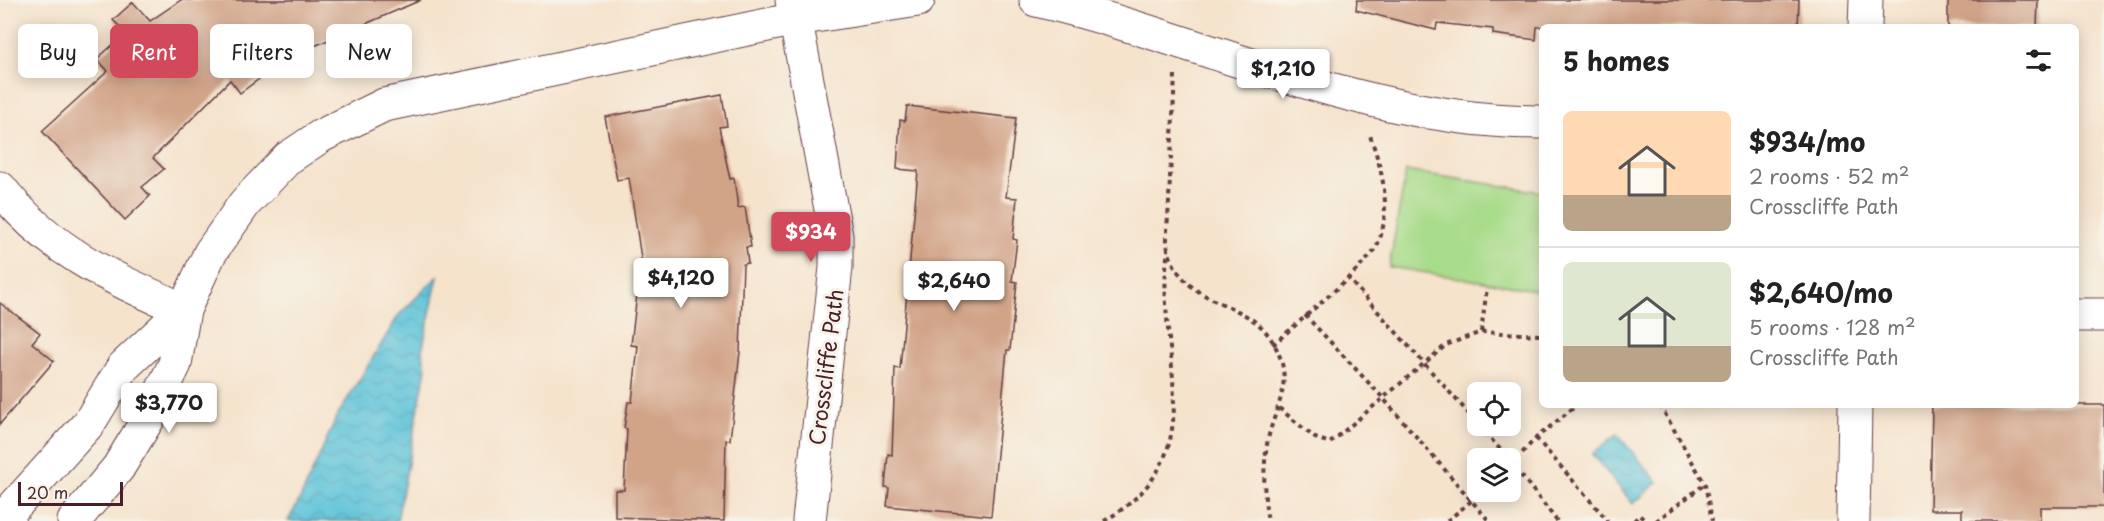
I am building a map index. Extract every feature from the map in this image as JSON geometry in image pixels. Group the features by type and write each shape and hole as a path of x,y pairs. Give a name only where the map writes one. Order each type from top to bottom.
{"street":[{"path":"74,521 118,468 148,419 175,364 184,310 210,253 245,202 288,158 353,118 384,105 794,9 918,0"},
{"path":"1036,0 1370,100 1466,117 1539,122"},
{"path":"1865,24 1866,0"},
{"name":"Crosscliffe Path","path":"794,9 836,236 837,267 809,521"},
{"path":"0,188 51,241 104,275 184,310"},
{"path":"1,521 89,423 123,368 184,310"},
{"path":"2079,315 2104,315"},
{"path":"1853,521 1855,408"}],"path":[{"path":"1105,521 1121,511 1142,492 1164,459 1170,438 1174,389 1173,361 1165,321 1164,277 1168,249 1175,69"},
{"path":"1273,345 1377,248 1384,213 1383,175 1367,127"},
{"path":"1168,249 1183,278 1215,300 1251,317 1265,331 1281,358 1285,378 1268,439 1266,460 1265,492 1268,521"},
{"path":"1347,277 1467,413"},
{"path":"1481,332 1487,288"},
{"path":"1305,315 1382,397 1467,493"},
{"path":"1278,407 1315,438 1330,443 1339,439 1382,397 1446,345 1481,332 1539,335"},
{"path":"1521,452 1572,408"},
{"path":"1662,408 1705,484 1712,521"},
{"path":"1488,436 1499,448"},
{"path":"1536,438 1608,521"},
{"path":"1521,475 1557,521"},
{"path":"1656,521 1705,484"},
{"path":"1447,521 1471,502"},
{"path":"1475,502 1489,521"},
{"path":"1634,521 1639,516 1646,521"}],"green space":[{"path":"1406,171 1539,192 1539,291 1389,267"}],"water":[{"path":"438,276 422,351 426,369 397,521 288,521 337,416 399,315"},
{"path":"1617,434 1658,482 1633,504 1592,454"}],"building":[{"path":"181,0 421,0 365,24 326,24 326,41 314,46 314,24 210,24 210,78 260,78 240,93 230,80 153,158 164,169 142,187 150,196 125,220 42,131 108,71 98,58 110,47 110,78 198,78 198,24 117,24 113,20 133,2 150,21"},
{"path":"1357,0 1799,0 1798,24 1539,24 1536,40 1493,34 1493,29 1437,23 1436,30 1356,10"},
{"path":"1948,0 2038,0 2037,24 1948,24"},
{"path":"722,95 727,126 719,127 730,179 734,178 738,208 745,207 751,247 746,247 748,263 743,264 740,352 730,440 726,440 724,521 615,517 615,490 624,490 627,429 624,428 628,402 632,402 638,346 631,345 639,277 644,278 629,178 617,180 605,117"},
{"path":"907,106 1016,118 1006,197 1017,198 1013,239 1017,240 1012,281 1017,282 1010,350 1007,350 991,516 887,506 889,488 885,487 888,454 892,455 895,368 900,369 918,171 897,169 900,120 905,121"},
{"path":"0,303 40,333 32,343 54,361 0,424"},
{"path":"2079,405 2104,405 2104,507 2040,507 2040,521 1962,521 1962,510 1930,510 1932,408 2079,408"}]}
